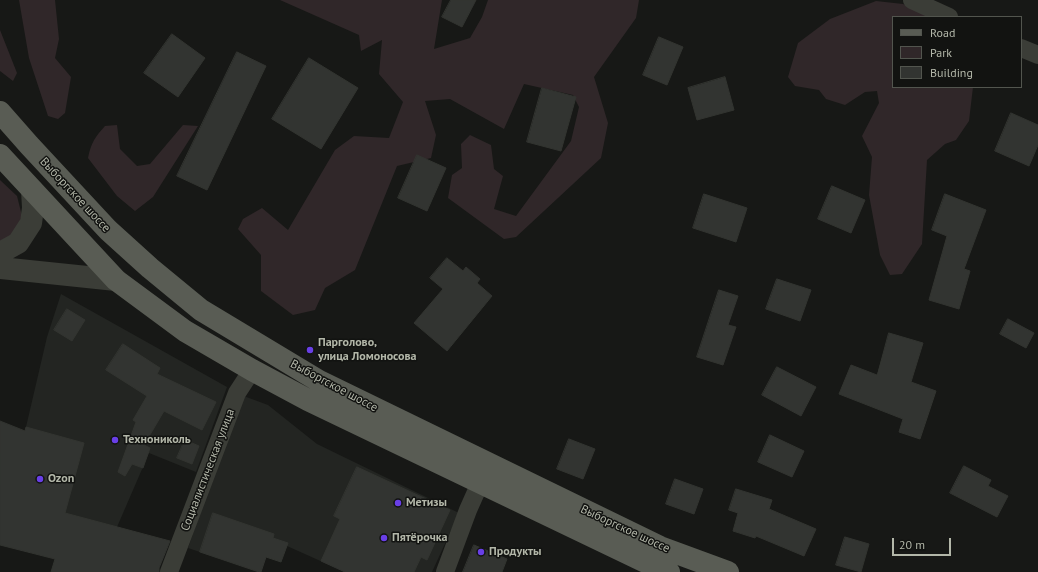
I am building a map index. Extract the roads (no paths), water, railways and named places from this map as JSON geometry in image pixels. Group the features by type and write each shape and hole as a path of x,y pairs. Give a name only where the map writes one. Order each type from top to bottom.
{"main road":[{"name":"Выборгское шоссе","path":"0,112 34,151 108,230 150,268 201,310 319,381 660,547 728,572"},
{"name":"Выборгское шоссе","path":"0,155 116,280 186,331 252,370 315,404 669,572"}],"street":[{"path":"912,0 947,16"},
{"path":"1022,48 1038,55"},
{"path":"0,253 18,243 31,223 33,208 32,190"},
{"path":"0,268 116,280"},
{"name":"Социалистическая улица","path":"169,572 237,393 252,370"},
{"path":"444,572 480,483"}],"place":[{"name":"Парголово, улица Ломоносова","path":"310,350"},
{"name":"Технониколь","path":"115,440"},
{"name":"Ozon","path":"40,479"},
{"name":"Метизы","path":"398,503"},
{"name":"Пятёрочка","path":"384,538"},
{"name":"Продукты","path":"481,552"}]}
